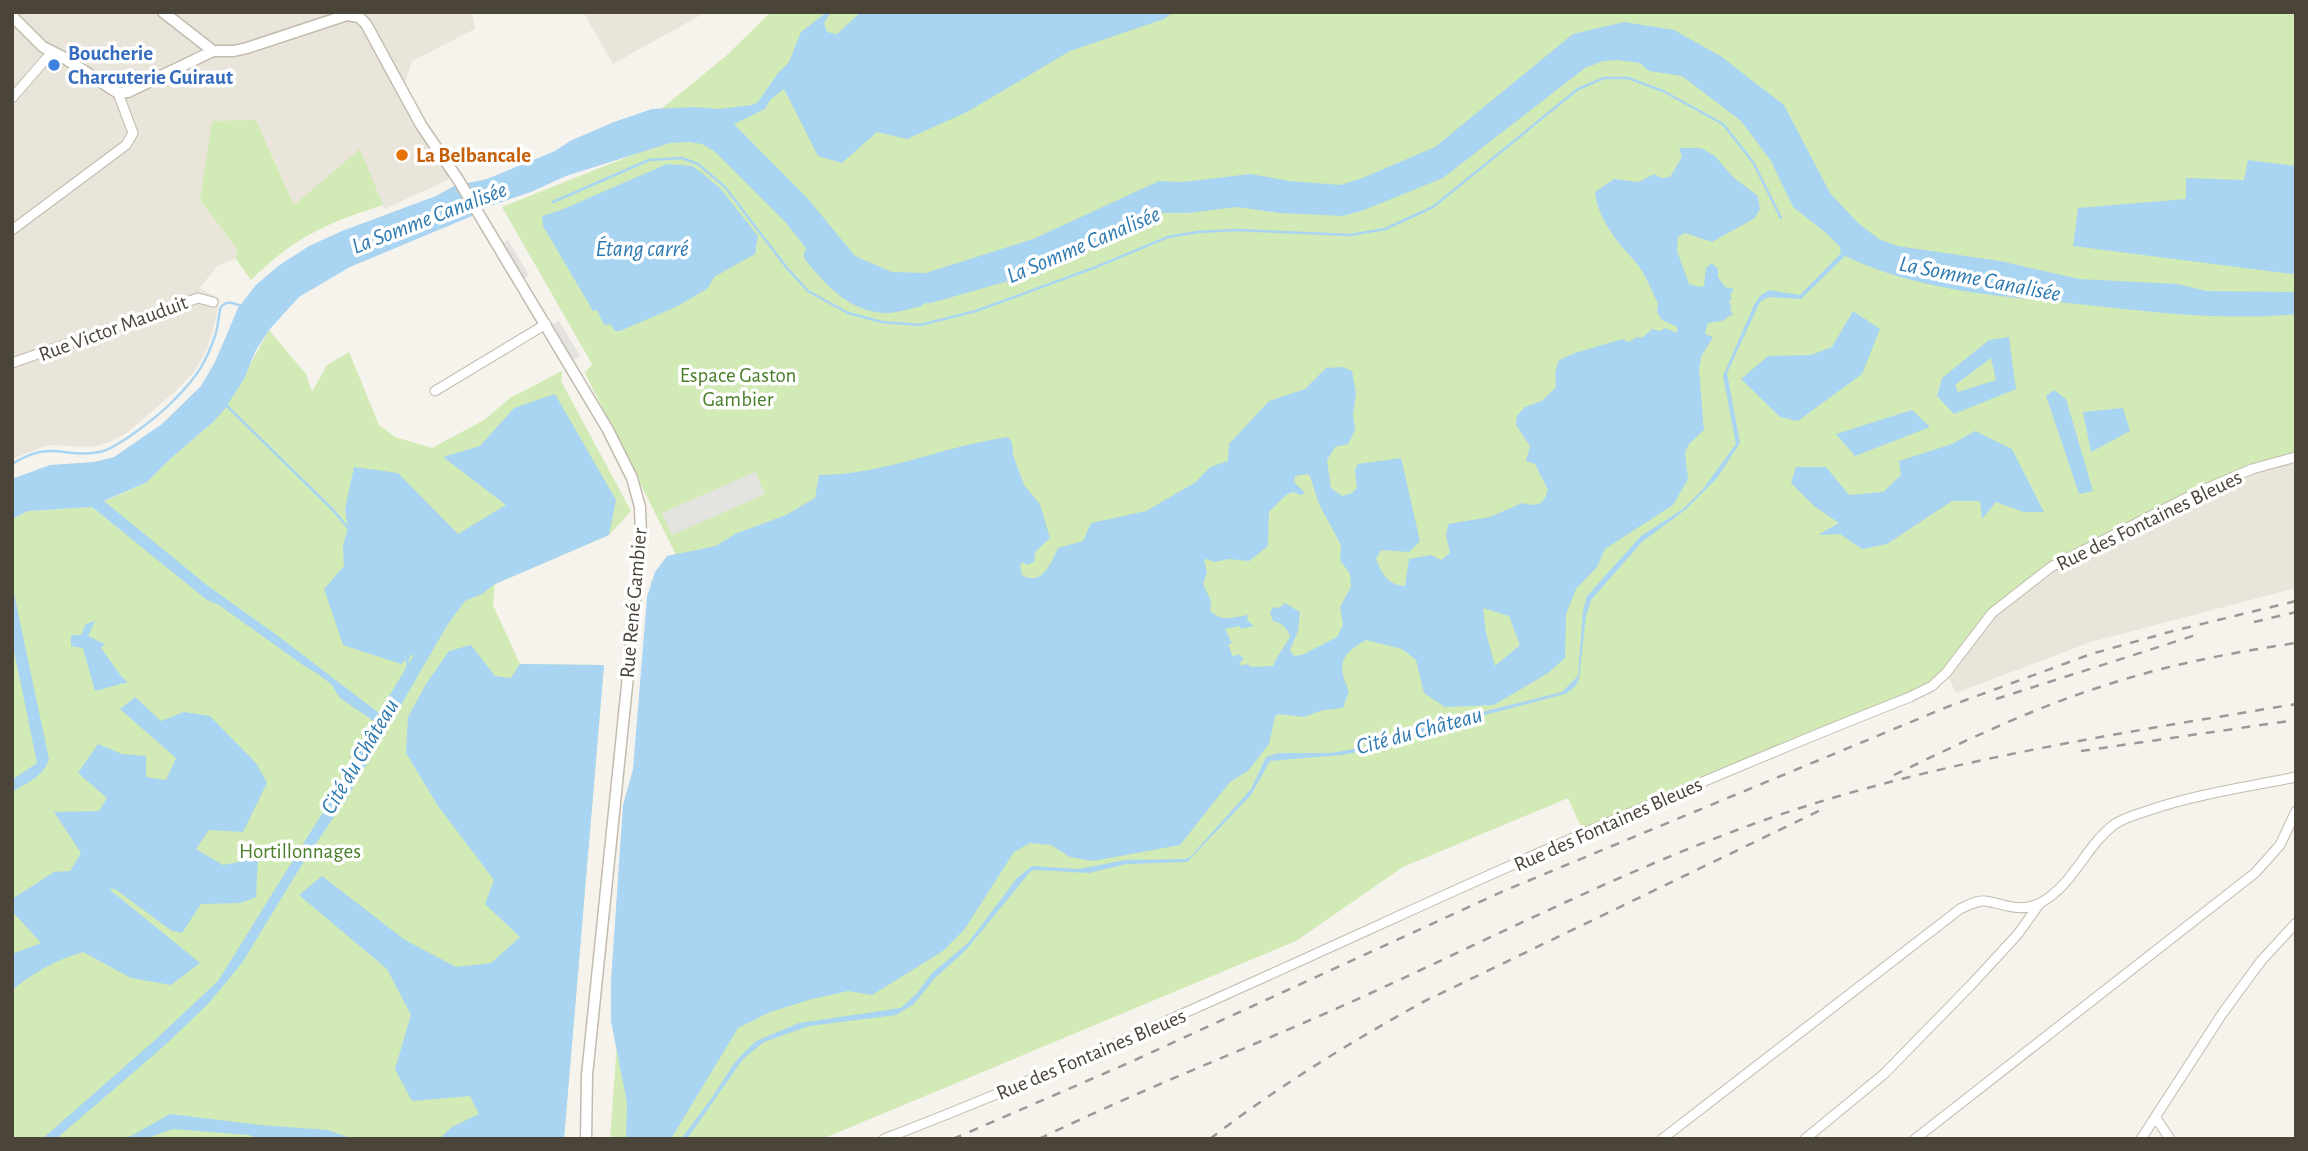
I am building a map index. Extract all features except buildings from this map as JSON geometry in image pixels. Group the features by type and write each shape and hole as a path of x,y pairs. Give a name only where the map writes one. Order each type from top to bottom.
{"street":[{"path":"163,12 212,51 221,52 247,48 347,15 361,15"},
{"name":"Rue René Gambier","path":"361,15 421,125 459,181 546,324 625,462 640,507 641,538 632,639 588,1061 586,1139"},
{"path":"12,16 32,38 51,53 61,56 118,93 134,133 126,145 12,230"},
{"path":"118,93 128,92 212,51"},
{"path":"12,98 51,53"},
{"name":"Rue Victor Mauduit","path":"12,363 198,298 213,302"},
{"path":"435,391 546,324"},
{"name":"Rue des Fontaines Bleues","path":"884,1139 992,1097 1130,1038 1689,787 1910,697 1932,686 1946,673 1992,612 2051,567 2194,494 2252,469 2296,457"},
{"path":"1805,1139 1884,1074 1981,975 2018,934 2040,904 2062,886 2116,823 2165,805 2296,777"},
{"path":"1915,1139 2255,873 2280,845 2296,811"},
{"path":"1662,1139 1960,909 1984,900 2008,908 2040,904"},
{"path":"2141,1139 2222,1014 2261,961 2296,923"},
{"path":"2156,1118 2170,1139"}],"shaded area":[{"path":"12,12 472,12 475,29 412,61 401,89 447,165 448,180 384,209 383,205 295,206 256,120 200,200 237,249 236,259 217,266 200,288 220,299 211,337 194,372 128,432 108,443 91,447 48,445 12,459"},
{"path":"583,12 706,12 613,64"},
{"path":"508,240 529,275 523,279 502,243"},
{"path":"559,321 580,356 573,360 552,324"},
{"path":"2296,457 2296,588 2091,642 1956,693 1946,673 1981,625 2051,567 2194,494"},
{"path":"755,472 765,494 672,535 662,513"}],"green space":[{"name":"Espace Gaston Gambier","path":"771,12 2296,12 2296,457 2252,469 2051,567 2002,604 1932,686 1584,834 1568,798 1403,867 1296,941 822,1139 610,1139 651,581 675,553 585,373 592,364 502,207 630,156 640,126 726,56"},
{"path":"256,120 294,205 360,149 383,205 345,218 296,243 251,280 236,259 237,249 200,200 212,121"},
{"name":"Hortillonnages","path":"269,330 306,374 312,392 327,365 349,352 379,425 395,437 432,448 484,420 510,398 562,371 561,381 631,511 609,535 495,584 493,605 520,664 604,665 564,1139 12,1139 12,519 28,511 92,507 122,531 130,524 103,502 147,482 212,423 234,394"}],"water":[{"path":"827,12 831,12 824,23 827,32 837,34 861,12 1173,12 1164,19 1070,51 967,112 907,139 877,132 842,163 818,156 784,89 770,100 765,109 734,124 809,200 855,256 892,272 926,273 1033,239 1159,181 1183,182 1250,174 1340,185 1360,179 1435,147 1573,34 1624,22 1674,30 1722,57 1784,105 1830,193 1858,223 1879,239 1897,246 2000,261 2079,279 2177,284 2207,291 2296,292 2296,314 2241,317 2187,315 1989,295 1901,277 1845,256 1801,299 1768,297 1760,302 1727,373 1740,443 1717,478 1685,510 1642,542 1591,600 1586,616 1579,679 1575,687 1565,694 1439,727 1374,749 1341,755 1270,761 1251,795 1187,862 1127,864 1089,873 1030,872 966,950 934,979 914,1004 896,1015 809,1026 764,1042 743,1059 687,1139 681,1139 735,1062 756,1041 799,1023 901,1008 932,973 968,943 1017,878 1032,866 1079,869 1125,860 1186,859 1251,789 1266,757 1279,753 1331,753 1376,745 1434,724 1562,692 1578,676 1583,611 1587,596 1641,536 1683,509 1703,489 1736,444 1723,376 1754,305 1760,296 1769,290 1800,295 1841,253 1840,247 1826,233 1793,207 1771,161 1741,121 1682,76 1649,71 1640,63 1617,60 1603,61 1585,68 1443,178 1364,210 1343,216 1280,213 1237,207 1188,213 1157,213 1051,269 931,303 909,304 876,299 837,281 818,263 786,223 714,151 702,144 670,143 566,176 531,192 481,209 472,216 350,267 299,297 269,330 256,350 244,379 212,423 147,482 104,501 208,586 379,713 415,653 401,664 343,645 324,589 344,566 343,546 348,528 345,509 354,467 398,473 458,534 506,505 443,457 480,446 514,408 555,394 616,500 609,535 495,584 482,594 465,601 448,624 348,796 301,866 242,963 208,1004 164,1046 56,1139 42,1139 218,981 338,788 375,722 340,698 331,684 318,674 219,605 207,600 92,507 28,511 12,519 12,479 50,465 94,462 114,457 162,424 201,386 215,362 238,308 256,285 278,266 309,246 436,196 454,186 487,179 555,151 570,141 614,122 652,109 718,109 752,105 758,102 789,62 801,32"},
{"path":"1679,148 1701,148 1715,156 1733,177 1758,196 1760,209 1755,218 1712,242 1685,233 1678,237 1677,251 1689,284 1704,286 1706,268 1712,263 1718,269 1718,277 1725,287 1734,289 1729,301 1733,314 1722,321 1708,323 1705,334 1713,337 1701,357 1699,369 1704,430 1689,444 1685,453 1688,479 1673,505 1605,549 1597,567 1576,589 1566,614 1565,658 1548,673 1494,705 1445,707 1424,693 1416,660 1402,649 1366,640 1351,650 1343,661 1343,674 1349,691 1343,708 1323,710 1304,717 1278,714 1269,744 1248,771 1230,782 1180,845 1093,861 1070,857 1051,845 1030,843 1014,852 964,930 943,951 872,995 848,991 812,999 770,1012 738,1028 671,1139 626,1139 627,1103 611,1021 611,981 623,805 633,769 647,597 655,572 667,556 716,546 735,534 786,515 815,498 819,475 867,470 1008,437 1024,485 1040,504 1050,538 1035,552 1034,562 1020,565 1022,575 1035,578 1045,572 1058,548 1083,541 1091,523 1146,511 1196,482 1210,467 1228,461 1229,444 1269,401 1305,389 1326,368 1343,367 1352,371 1356,394 1353,414 1355,430 1348,444 1335,447 1327,460 1331,488 1342,496 1352,493 1357,488 1355,470 1358,464 1401,458 1420,541 1409,552 1381,550 1376,559 1386,578 1405,586 1409,559 1431,555 1441,560 1450,553 1446,536 1448,524 1490,517 1522,503 1541,503 1545,498 1548,490 1535,464 1526,461 1530,446 1516,425 1517,416 1525,407 1542,401 1556,387 1555,372 1559,360 1622,339 1629,342 1637,337 1642,338 1652,329 1660,331 1665,328 1677,333 1677,327 1662,320 1657,312 1658,303 1647,280 1609,229 1595,192 1614,179 1639,182 1654,174 1661,178 1670,177 1682,157","holes":["1307,474 1319,504 1341,545 1340,560 1350,574 1351,587 1340,607 1343,625 1337,637 1302,655 1294,656 1290,650 1298,631 1300,612 1285,603 1279,608 1273,607 1270,613 1273,621 1286,628 1290,636 1288,640 1273,666 1241,666 1240,662 1244,659 1238,654 1233,657 1228,644 1232,643 1225,629 1254,626 1247,620 1248,615 1223,618 1210,610 1211,601 1203,584 1207,572 1204,560 1249,561 1268,546 1269,512 1286,495 1293,492 1301,495 1305,493 1294,482 1295,476","1483,608 1509,616 1520,645 1495,666 1486,633"]},
{"path":"2248,160 2296,166 2296,273 2073,246 2078,208 2186,199 2186,178 2244,180"},
{"name":"Étang carré","path":"667,164 692,166 720,188 758,236 755,254 714,277 708,288 678,306 615,331 610,324 604,325 597,310 593,311 543,226 542,216"},
{"path":"1853,311 1880,329 1862,374 1798,421 1780,417 1741,379 1768,356 1811,355 1832,347"},
{"path":"2009,337 2016,389 1954,414 1937,396 1942,378 1989,340","holes":["1991,358 1996,380 1958,392 1955,385"]},
{"path":"2054,390 2066,399 2093,491 2079,494 2046,396"},
{"path":"2123,408 2130,431 2091,452 2083,412"},
{"path":"1912,410 1930,427 1855,456 1836,434"},
{"path":"1975,431 2012,449 2044,512 2024,512 1996,502 1982,519 1980,501 1952,501 1887,544 1862,549 1840,534 1818,535 1839,523 1814,506 1791,483 1796,467 1826,467 1849,495 1883,492 1901,475 1899,461 1952,444"},
{"path":"12,584 49,759 39,775 12,792 12,780 37,763 12,641"},
{"path":"95,621 88,636 105,644 101,648 128,682 95,691 83,648 71,646 71,635 81,635 86,624"},
{"path":"471,645 495,676 511,678 520,664 604,665 564,1139 439,1139 452,1127 479,1114 470,1096 412,1101 395,1069 411,1015 387,969 299,895 322,876 405,940 456,967 491,963 520,937 485,904 494,880 438,806 406,753 408,717 426,684 449,651"},
{"path":"135,697 161,721 184,712 210,716 256,763 267,783 243,832 209,830 196,849 223,865 258,858 256,897 241,903 201,904 182,933 172,931 115,889 109,889 200,963 171,985 131,978 83,952 46,967 12,990 12,954 41,943 12,911 12,899 54,872 70,871 81,853 54,812 99,811 107,798 78,773 98,744 122,754 146,756 146,777 166,780 176,758 120,709"},
{"path":"170,1114 328,1130 353,1139 257,1139 249,1135 173,1129 145,1139 117,1139 131,1136"}],"waterway":[{"path":"553,202 649,160 682,158 698,164 725,187 808,291 848,313 882,322 920,325 976,311 1168,237 1236,230 1350,235 1385,229 1433,207 1578,89 1604,78 1628,78 1663,91 1723,124 1753,162 1781,218"},
{"name":"La Somme Canalisée","path":"813,255 835,280 862,299 888,304 917,298"},
{"path":"12,464 48,451 100,452 150,422 195,377 212,344 221,307 228,303 241,306"},
{"name":"Cité du Château","path":"226,405 349,529"},
{"name":"Cité du Château","path":"407,670 408,656"}],"railway":[{"path":"953,1139 1133,1061 1506,890 1947,707 2091,654 2296,601"},
{"path":"2254,622 2296,612"},
{"path":"1996,699 2196,635"},
{"path":"1894,775 2019,717 2097,688 2195,661 2296,643"},
{"path":"1039,1139 1371,993 1635,871 1742,828 1858,791 1982,760 2296,704"},
{"path":"2081,751 2296,720"},
{"path":"1210,1139 1314,1066 1423,1002 1825,808"}],"place":[{"name":"Boucherie Charcuterie Guiraut","path":"54,65"},
{"name":"La Belbancale","path":"402,155"}]}
